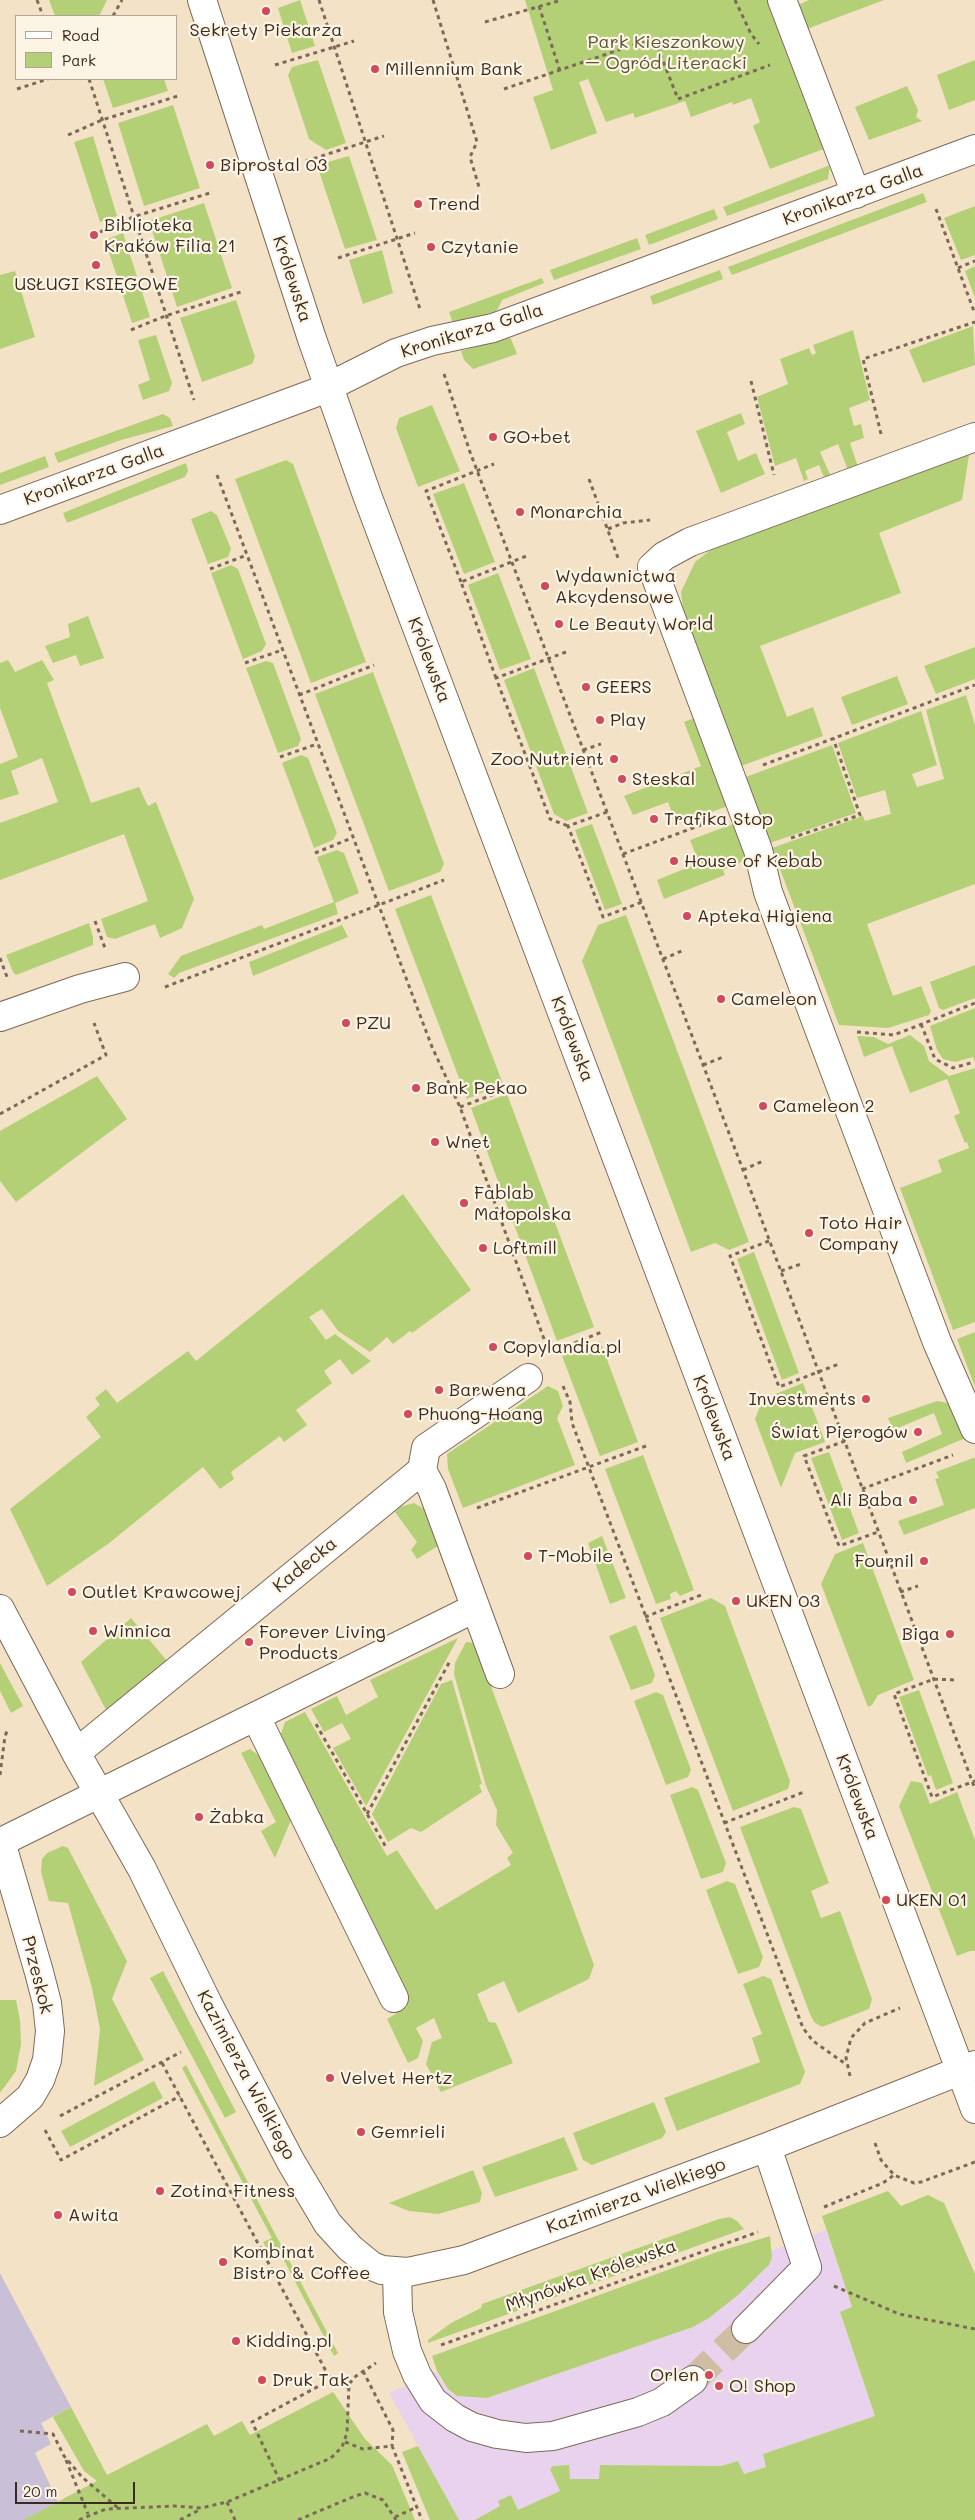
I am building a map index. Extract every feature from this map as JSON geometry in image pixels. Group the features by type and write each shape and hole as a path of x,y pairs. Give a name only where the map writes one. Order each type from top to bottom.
{"street":[{"name":"Królewska","path":"202,0 328,387 421,640 967,2068 975,2109"},
{"path":"782,0 856,194"},
{"name":"Kronikarza Galla","path":"0,510 328,387 376,362 419,345 493,328 975,149"},
{"path":"975,437 690,542 664,556 652,567 758,850 768,892 812,1011 937,1342 975,1429"},
{"path":"0,1017 80,989 125,977"},
{"path":"500,1674 432,1489 422,1470 426,1448 528,1378"},
{"name":"Kadecka","path":"76,1753 422,1470"},
{"name":"Przeskok","path":"0,2123 30,2097 40,2080 47,2060 50,2032 47,2003 39,1972 0,1842 98,1792 137,1776 475,1608"},
{"name":"Kazimierza Wielkiego","path":"0,1609 76,1753 142,1869 220,2028 313,2200 328,2224 361,2259 372,2266 397,2272 422,2271 464,2260 767,2147 967,2068"},
{"path":"256,1717 394,1998"},
{"path":"746,2329 807,2267 767,2147"},
{"path":"397,2272 398,2312 408,2351 417,2375 433,2401 455,2418 472,2427 497,2434 526,2438 552,2436 638,2412 662,2402 693,2380"}],"path":[{"path":"37,0 43,15"},
{"path":"114,15 122,0"},
{"path":"320,0 424,318"},
{"path":"433,0 477,142 470,157 479,188"},
{"path":"485,22 562,0"},
{"path":"539,6 560,71"},
{"path":"504,89 654,38 678,99 773,64"},
{"path":"275,65 354,41"},
{"path":"18,89 45,80"},
{"path":"89,80 194,400"},
{"path":"68,135 102,120 181,95"},
{"path":"306,161 366,144 384,136"},
{"path":"100,232 133,217 213,192"},
{"path":"936,209 975,314"},
{"path":"338,258 415,233"},
{"path":"958,268 975,261"},
{"path":"131,330 165,316 244,291"},
{"path":"889,469 863,359 975,322"},
{"path":"443,372 477,472 642,902 900,1592 974,1781 975,1789"},
{"path":"751,381 783,508"},
{"path":"494,464 426,491 550,819 568,826 606,812"},
{"path":"217,476 432,1047 460,1107 552,1358"},
{"path":"608,529 623,523 650,520"},
{"path":"210,569 247,555"},
{"path":"461,582 529,555"},
{"path":"245,664 282,650"},
{"path":"496,678 566,652"},
{"path":"299,695 374,665"},
{"path":"730,777 975,685"},
{"path":"758,850 860,815 834,738"},
{"path":"280,757 317,744"},
{"path":"583,750 601,744"},
{"path":"623,854 743,810"},
{"path":"568,826 602,917 642,902"},
{"path":"315,853 352,838"},
{"path":"164,987 444,880"},
{"path":"95,921 105,948"},
{"path":"663,959 684,950"},
{"path":"0,958 10,984"},
{"path":"0,1114 106,1055 80,989"},
{"path":"894,1034 975,1003"},
{"path":"921,1024 935,1058 953,1068 974,1062"},
{"path":"703,1065 724,1057"},
{"path":"460,1107 510,1088"},
{"path":"743,1170 763,1162"},
{"path":"769,1241 730,1256 779,1387 839,1364"},
{"path":"781,1271 801,1264"},
{"path":"549,1353 602,1332"},
{"path":"561,1381 570,1402 572,1422 803,2028 813,2041 847,2066"},
{"path":"845,1441 804,1456 839,1546 878,1532"},
{"path":"504,1498 646,1446"},
{"path":"862,1489 958,1453"},
{"path":"900,1592 918,1586"},
{"path":"645,1617 701,1595"},
{"path":"367,1814 451,1659"},
{"path":"954,1680 934,1679 894,1694 932,1797 974,1781"},
{"path":"299,1695 387,1849"},
{"path":"0,1775 5,1736 8,1729"},
{"path":"724,1824 804,1792"},
{"path":"851,2081 847,2066 847,2048 858,2029 865,2023 895,2010"},
{"path":"51,2121 181,2052"},
{"path":"162,2063 328,2376 348,2388"},
{"path":"42,2125 61,2160 180,2096"},
{"path":"877,2149 882,2160 894,2175 914,2183 975,2162"},
{"path":"816,2210 883,2183 894,2175"},
{"name":"Młynówka Królewska","path":"440,2346 762,2231"},
{"path":"798,2277 835,2286 899,2314 975,2329"},
{"path":"180,2520 201,2508 227,2502 330,2458 345,2442 348,2424 348,2388 352,2380 373,2364"},
{"path":"363,2371 393,2430 392,2446 422,2520"},
{"path":"280,2480 252,2422 332,2379"},
{"path":"20,2431 53,2434 88,2514"},
{"path":"345,2442 363,2448 392,2446"},
{"path":"64,2456 82,2477 119,2508"},
{"path":"298,2520 355,2496 366,2494 383,2500 395,2518 417,2507"},
{"path":"227,2502 235,2520"},
{"path":"78,2520 88,2514 106,2509 175,2506 201,2508"}],"shaded area":[{"name":"Orlen","path":"826,2230 852,2308 840,2313 875,2416 764,2454 766,2467 743,2474 737,2461 721,2466 601,2465 599,2479 569,2479 569,2465 550,2469 561,2491 518,2510 511,2495 500,2506 475,2520 459,2520 389,2393 437,2371 440,2379 452,2394 487,2398 693,2327 709,2318 738,2295 769,2265 771,2251"},
{"path":"0,2273 71,2407 41,2423 51,2444 35,2453 58,2502 23,2520 0,2520"}],"green space":[{"path":"49,0 107,0 100,15 55,15"},
{"path":"300,0 315,46 292,53 278,8"},
{"name":"Park Kieszonkowy – Ogród Literacki","path":"525,0 771,0 829,147 770,169 753,126 760,122 751,98 733,105 732,102 691,117 685,101 635,118 633,113 606,122 588,79 579,82 597,133 551,150 533,97 553,90"},
{"path":"809,0 884,0 804,30 796,6"},
{"path":"318,60 346,143 326,150 309,139 288,75 292,67"},
{"path":"975,60 975,100 949,110 937,75"},
{"path":"103,80 164,80 168,91 113,108"},
{"path":"907,86 918,110 916,117 922,121 869,140 855,107"},
{"path":"173,105 200,188 144,206 118,123"},
{"path":"93,136 117,216 100,222 74,142"},
{"path":"349,156 377,240 345,249 319,171 324,163"},
{"path":"830,165 828,179 727,216 723,207"},
{"path":"923,193 927,202 732,275 728,267"},
{"path":"204,203 232,288 177,307 149,221"},
{"path":"975,206 975,255 961,260 944,218"},
{"path":"714,209 718,219 649,245 645,235"},
{"path":"123,233 150,317 132,323 105,240"},
{"path":"637,238 641,249 554,280 550,270"},
{"path":"382,250 393,293 363,304 349,260"},
{"path":"975,266 975,298 965,271"},
{"path":"720,270 723,279 653,305 650,296"},
{"path":"15,271 35,337 0,349 0,275"},
{"path":"542,278 544,283 502,300 498,309 493,313 453,323 449,312"},
{"path":"236,300 255,357 252,364 202,382 180,318"},
{"path":"973,326 975,365 923,383 909,350"},
{"path":"853,330 870,400 849,408 854,426 861,424 864,438 850,443 859,470 849,473 838,444 820,452 832,479 826,482 819,465 805,471 808,479 804,481 796,458 775,466 757,397 788,384 780,359 809,348 812,355 816,353 813,345"},
{"path":"156,335 172,383 169,391 143,400 138,385 150,380 138,340"},
{"path":"509,338 517,354 473,369 464,360 461,351"},
{"path":"432,405 460,471 418,487 396,428 399,418"},
{"path":"741,413 745,424 727,432 738,461 756,453 765,474 721,493 696,431"},
{"path":"163,414 170,418 173,426 121,440 58,463 54,453"},
{"path":"969,455 962,500 879,533 901,593 760,646 787,717 813,707 823,736 741,766 683,609 681,592 695,562 712,549"},
{"path":"45,456 49,467 0,485 0,473"},
{"path":"286,460 293,464 366,662 311,683 235,479"},
{"path":"186,463 188,471 185,477 67,523 63,513"},
{"path":"464,483 495,562 464,574 433,494"},
{"path":"211,511 217,515 231,549 228,557 208,564 191,519"},
{"path":"231,565 238,569 266,644 262,651 243,659 211,573"},
{"path":"498,573 531,659 500,670 468,585"},
{"path":"88,616 104,658 80,666 76,655 53,663 45,646 70,637 68,624"},
{"path":"975,647 975,679 936,694 924,666"},
{"path":"8,660 15,672 42,660 54,680 47,683 91,803 139,787 148,806 156,802 194,899 182,928 160,938 155,924 115,939 107,937 101,919 148,901 124,834 0,880 0,823 58,802 42,758 11,771 19,794 0,800 0,764 18,757 0,708 0,663"},
{"path":"266,661 273,663 301,739 298,746 278,753 246,668"},
{"path":"534,668 588,813 566,821 554,814 504,680"},
{"path":"373,672 444,864 440,872 389,891 315,694"},
{"path":"897,676 908,704 852,725 841,697"},
{"path":"966,695 975,725 975,884 867,924 893,996 921,986 931,1011 929,1015 888,1028 839,1025 772,848 863,816 865,821 891,814 885,790 857,798 838,743 921,711 937,765 912,774 917,787 944,779 926,710"},
{"path":"697,717 731,805 676,824 668,802 633,815 624,796 701,766 684,722"},
{"path":"832,745 856,813 770,843 746,777"},
{"path":"301,755 308,758 337,833 333,840 314,848 282,763"},
{"path":"592,824 622,904 605,910 575,830"},
{"path":"733,824 744,853 744,861 723,870 725,875 664,899 657,880 699,863 690,840"},
{"path":"337,850 344,853 359,893 335,903 338,914 179,973 174,978 168,974 181,956 262,925 264,929 334,902 317,857"},
{"path":"431,895 503,1084 467,1099 395,909"},
{"path":"626,915 749,1242 729,1250 715,1243 691,1252 582,961 598,925"},
{"path":"89,923 93,945 16,975 13,972 6,955"},
{"path":"342,925 348,937 253,976 249,962"},
{"path":"975,965 975,998 943,1010 939,1008 930,982"},
{"path":"975,1008 975,1062 973,1057 955,1062 943,1059 937,1050 930,1026"},
{"path":"910,1035 924,1046 929,1061 949,1076 975,1068 975,1322 953,1330 900,1188 942,1172 938,1160 969,1148 954,1116 960,1113 947,1079 910,1093 892,1046 864,1057 857,1036 874,1037 888,1044"},
{"path":"97,1076 127,1119 16,1202 0,1181 0,1131"},
{"path":"507,1094 594,1327 557,1341 471,1108"},
{"path":"403,1194 471,1290 412,1333 410,1331 393,1344 387,1337 370,1352 338,1331 322,1309 309,1317 326,1340 335,1334 371,1361 352,1375 340,1359 324,1371 332,1383 296,1410 307,1425 284,1442 280,1436 231,1472 234,1479 220,1489 203,1467 108,1544 47,1586 10,1509 101,1437 86,1417 100,1405 95,1398 106,1389 117,1403 188,1351 196,1361"},
{"path":"754,1252 799,1373 782,1380 737,1259"},
{"path":"975,1332 975,1387 957,1339"},
{"path":"600,1341 638,1442 600,1456 562,1356"},
{"path":"803,1383 825,1442 795,1453 781,1488 755,1419 763,1399"},
{"path":"548,1386 558,1391 563,1406 557,1418 575,1465 463,1508 448,1469 447,1454"},
{"path":"937,1401 948,1403 968,1437 906,1463 902,1452 942,1434 934,1413 893,1430 888,1418"},
{"path":"829,1452 859,1533 842,1540 811,1458"},
{"path":"643,1455 694,1590 680,1596 676,1591 670,1594 671,1599 656,1604 605,1469"},
{"path":"975,1458 975,1508 904,1535 898,1521 944,1505 935,1479 939,1478 936,1472"},
{"path":"414,1503 424,1509 438,1546 417,1559 411,1550 417,1542 395,1512 400,1507"},
{"path":"602,1536 626,1598 610,1604 588,1543"},
{"path":"863,1543 914,1680 878,1695 872,1705 868,1707 821,1584 835,1554"},
{"path":"711,1598 725,1606 790,1781 788,1789 733,1811 660,1618"},
{"path":"131,1618 168,1662 109,1712 105,1708 81,1662"},
{"path":"636,1625 655,1675 652,1683 631,1690 609,1636"},
{"path":"458,1638 366,1806 333,1748 351,1739 342,1723 324,1732 311,1709 337,1696 346,1715 378,1697 370,1680"},
{"path":"466,1642 475,1643 594,1965 589,1979 518,2013 504,1981 477,1994 489,2022 496,2023 513,2063 441,2092 426,2064 432,2042 442,2038 434,2018 416,2028 423,2041 418,2058 408,2063 387,2019 407,2007 404,1992 280,1737 285,1722 305,1712 387,1856 397,1850 436,1910 511,1865 507,1858 513,1853 496,1825 497,1810 486,1786 454,1674 455,1663"},
{"path":"0,1663 23,1706 11,1713 0,1691"},
{"path":"452,1680 482,1784 479,1785 482,1792 421,1832 411,1828 388,1842 372,1814 441,1684"},
{"path":"919,1690 953,1783 936,1790 931,1775 928,1776 899,1697"},
{"path":"656,1692 663,1695 691,1770 688,1777 666,1785 634,1701"},
{"path":"250,1749 261,1757 291,1820 275,1858 261,1831 276,1822 241,1753"},
{"path":"911,1781 922,1783 930,1804 957,1792 975,1840 975,1951 957,1956 899,1806"},
{"path":"692,1787 698,1790 726,1863 723,1872 701,1879 670,1795"},
{"path":"794,1807 801,1809 829,1883 811,1891 821,1918 840,1911 872,1999 869,2009 822,2027 814,2022 810,2014 740,1827"},
{"path":"63,1846 68,1848 127,1961 112,1999 144,2060 94,2086 100,2029 92,1988 68,1903 49,1901 41,1872 42,1859 47,1853"},
{"path":"727,1881 735,1884 763,1957 759,1967 738,1974 706,1890"},
{"path":"163,1971 236,2112 225,2118 150,1978"},
{"path":"763,1976 771,1979 805,2072 800,2084 677,2131 664,2098 760,2062 752,2038 762,2034 743,1984"},
{"path":"0,2000 16,2000 20,2020 21,2044 16,2071 0,2093"},
{"path":"186,2065 338,2353 334,2356 277,2247 268,2251 263,2242 272,2238 182,2068"},
{"path":"154,2081 163,2098 70,2147 61,2131"},
{"path":"654,2102 666,2132 662,2138 592,2165 583,2160 573,2133"},
{"path":"564,2137 578,2170 495,2197 482,2167"},
{"path":"473,2170 482,2193 480,2202 438,2214 409,2211 389,2203"},
{"path":"888,2191 901,2206 928,2195 944,2203 975,2274 975,2520 475,2520 500,2506 498,2501 511,2495 518,2510 560,2491 550,2469 553,2466 569,2465 570,2479 599,2479 600,2465 721,2466 738,2461 744,2474 766,2467 763,2454 875,2416 840,2312 852,2307 822,2216"},
{"path":"730,2217 737,2221 744,2229 428,2343 428,2340 451,2323 481,2308 482,2304 719,2219"},
{"path":"770,2236 772,2258 769,2265 738,2295 709,2318 693,2327 487,2398 457,2396 448,2389 437,2371 432,2356 717,2252"},
{"path":"333,2392 365,2439 392,2465 415,2520 23,2520 97,2481 84,2471 53,2417 71,2407 107,2475 207,2424 214,2436 242,2421 250,2435"},
{"path":"418,2446 459,2520 430,2520 402,2452"}],"tunnel":[{"path":"693,2380 746,2329"}],"place":[{"name":"Sekrety Piekarza","path":"266,11"},
{"name":"Millennium Bank","path":"375,69"},
{"name":"Biprostal 03","path":"210,165"},
{"name":"Trend","path":"418,204"},
{"name":"Biblioteka Kraków Filia 21","path":"94,235"},
{"name":"Czytanie","path":"431,247"},
{"name":"USŁUGI KSIĘGOWE","path":"96,265"},
{"name":"GO+bet","path":"493,437"},
{"name":"Monarchia","path":"520,512"},
{"name":"Wydawnictwa Akcydensowe","path":"545,586"},
{"name":"Le Beauty World","path":"559,624"},
{"name":"GEERS","path":"586,687"},
{"name":"Play","path":"600,720"},
{"name":"Zoo Nutrient","path":"614,759"},
{"name":"Steskal","path":"622,779"},
{"name":"Trafika Stop","path":"654,819"},
{"name":"House of Kebab","path":"674,861"},
{"name":"Apteka Higiena","path":"687,916"},
{"name":"Cameleon","path":"721,999"},
{"name":"PZU","path":"346,1023"},
{"name":"Bank Pekao","path":"416,1088"},
{"name":"Cameleon 2","path":"763,1106"},
{"name":"Wnet","path":"435,1142"},
{"name":"Fablab Małopolska","path":"464,1203"},
{"name":"Toto Hair Company","path":"809,1233"},
{"name":"Loftmill","path":"483,1248"},
{"name":"Copylandia.pl","path":"493,1347"},
{"name":"Barwena","path":"439,1390"},
{"name":"Investments","path":"866,1399"},
{"name":"Phuong-Hoang","path":"408,1414"},
{"name":"Świat Pierogów","path":"918,1432"},
{"name":"Ali Baba","path":"913,1500"},
{"name":"T-Mobile","path":"528,1556"},
{"name":"Fournil","path":"924,1561"},
{"name":"Outlet Krawcowej","path":"72,1592"},
{"name":"UKEN 03","path":"736,1601"},
{"name":"Winnica","path":"93,1631"},
{"name":"Biga","path":"950,1634"},
{"name":"Forever Living Products","path":"249,1642"},
{"name":"Żabka","path":"199,1817"},
{"name":"UKEN 01","path":"886,1900"},
{"name":"Velvet Hertz","path":"330,2078"},
{"name":"Gemrieli","path":"361,2132"},
{"name":"Zotina Fitness","path":"160,2191"},
{"name":"Awita","path":"58,2215"},
{"name":"Kombinat Bistro & Coffee","path":"223,2262"},
{"name":"Kidding.pl","path":"236,2341"},
{"name":"Orlen","path":"709,2375"},
{"name":"Druk Tak","path":"262,2380"},
{"name":"O! Shop","path":"719,2386"}]}
